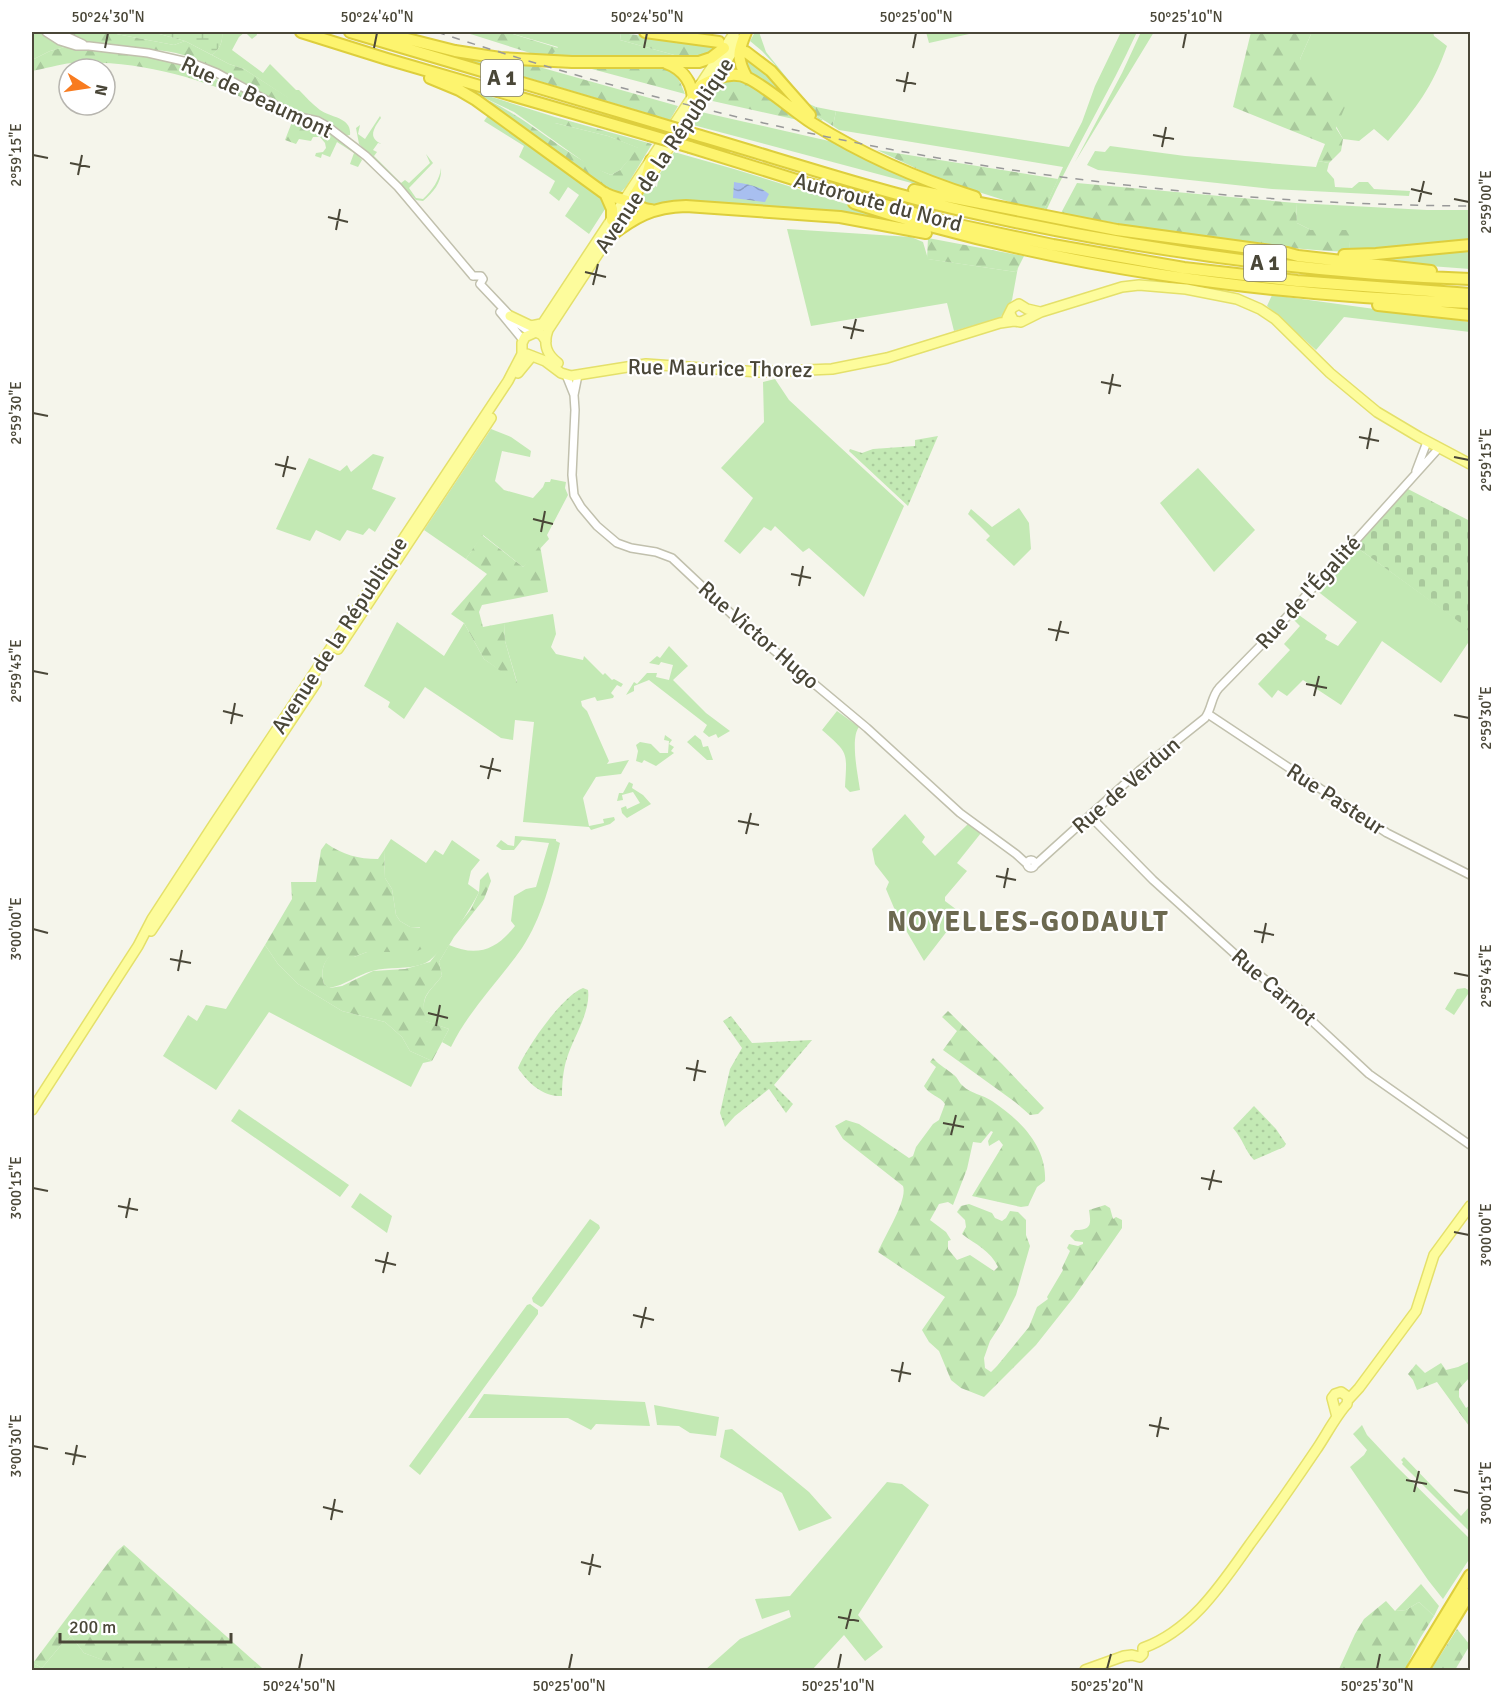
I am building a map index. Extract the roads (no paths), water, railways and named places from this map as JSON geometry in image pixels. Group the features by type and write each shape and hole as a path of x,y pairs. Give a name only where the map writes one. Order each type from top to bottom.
{"highway":[{"name":"Autoroute du Nord","path":"301,32 806,183 813,190 914,223 1020,244"},
{"name":"Autoroute du Nord","path":"350,32 872,186 959,209 1032,219 1061,231 1186,253 1350,272 1470,277"},
{"path":"380,32 455,51 500,58 572,62 703,61 721,45"},
{"path":"645,32 721,45"},
{"path":"746,32 738,57 747,78"},
{"path":"746,52 763,64 796,101 833,135"},
{"path":"387,59 395,66 439,82 476,100 604,193 643,209 652,210"},
{"path":"663,62 683,73 697,90"},
{"path":"693,111 697,90 714,79 730,75 747,78 833,135 895,168 946,188 1013,209 1032,219 1066,220 1167,238 1287,253 1376,254 1470,245"},
{"path":"629,202 647,175 651,160"},
{"path":"872,186 896,186 992,207 1013,209"},
{"path":"604,193 612,209 612,220"},
{"path":"609,237 629,222 652,210 668,206 840,217 965,241 1020,244 1150,273 1293,292 1470,303"},
{"name":"A 1","path":"1051,250 1195,270 1297,281 1470,294"},
{"path":"1287,253 1470,277"},
{"path":"1293,292 1300,295 1470,316"},
{"path":"1423,1671 1470,1575"},
{"path":"1412,1671 1470,1593"}],"main road":[{"name":"Avenue de la République","path":"651,160 697,90 721,45 735,32"},
{"name":"Avenue de la République","path":"546,344 550,326 609,237 629,202 746,32"},
{"name":"Avenue de la République","path":"533,332 543,323 612,220 629,202"},
{"path":"1027,314 1022,305 1012,308 1012,317 1021,322 1027,314 1041,312 1122,287 1139,285 1186,288 1237,299 1260,309 1275,319 1330,373 1377,412 1470,464"},
{"path":"510,316 531,326 543,323"},
{"name":"Rue Maurice Thorez","path":"566,375 646,364 727,371 777,372 832,369 887,358 1000,323 1012,317"},
{"path":"566,375 534,356 523,344 533,332 542,335 551,358 578,375"},
{"name":"Avenue de la République","path":"155,921 508,381 518,364 523,344"},
{"path":"534,356 542,353 546,344"},
{"name":"Avenue de la République","path":"155,921 516,376 529,358 534,356"},
{"path":"32,1110 155,921"},
{"path":"1085,1671 1132,1655 1133,1646 1139,1645 1143,1648 1169,1636 1203,1606 1261,1529 1337,1417 1342,1402 1357,1391 1416,1311 1434,1255 1470,1206"}],"street":[{"name":"Rue de Beaumont","path":"46,32 69,44 166,57 192,63 217,73 295,116 327,126 366,156 398,187 473,276 481,276 483,279 480,284 493,300"},
{"name":"Rue de Beaumont","path":"57,32 89,46"},
{"path":"493,300 520,327 533,332"},
{"path":"493,300 523,344"},
{"name":"Rue Victor Hugo","path":"566,375 574,395"},
{"name":"Rue Victor Hugo","path":"578,375 574,395 572,475 574,495 597,526 618,543 672,558 739,621 867,728 960,813 1016,854 1032,862"},
{"name":"Rue de l'Égalité","path":"1415,473 1427,442"},
{"name":"Rue de l'Égalité","path":"1208,714 1213,696 1219,688 1266,640 1439,448"},
{"name":"Rue de Verdun","path":"1032,862 1043,857 1208,714"},
{"name":"Rue Pasteur","path":"1208,714 1387,833 1470,875"},
{"name":"Rue Carnot","path":"1090,816 1153,880 1370,1074 1470,1145"}],"water":[{"path":"734,182 757,187 769,194 765,202 733,198"}],"railway":[{"path":"437,32 562,71 689,105 818,135 947,160 1077,179 1208,193 1339,202 1470,206"}],"district":[{"name":"NOYELLES-GODAULT","path":"1028,922"}]}
